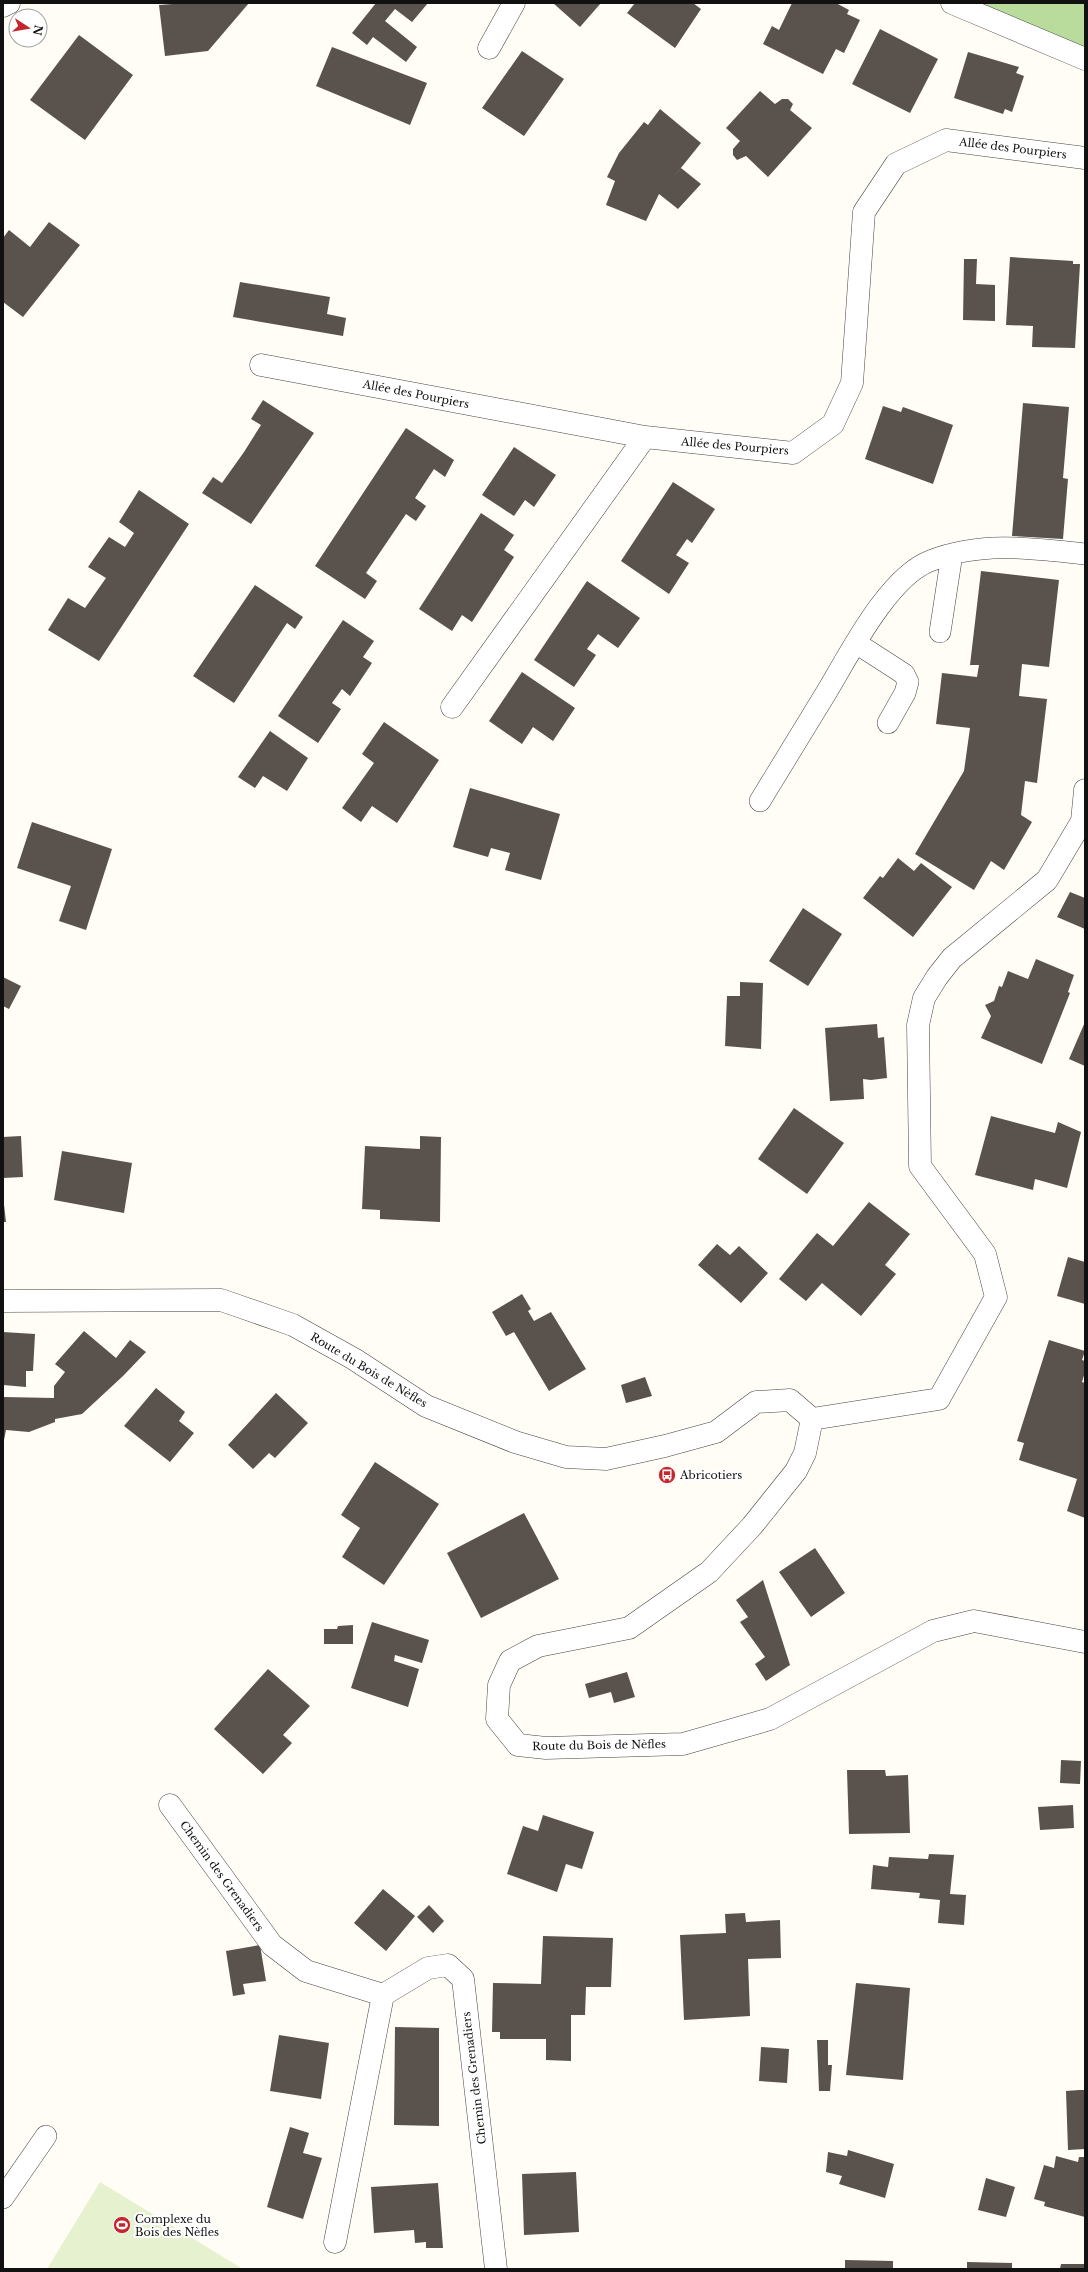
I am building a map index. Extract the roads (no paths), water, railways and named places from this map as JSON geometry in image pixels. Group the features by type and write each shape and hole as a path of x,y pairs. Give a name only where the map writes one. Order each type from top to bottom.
{"street":[{"path":"3,6 9,3"},
{"path":"489,48 514,3"},
{"path":"952,3 1085,59"},
{"name":"Allée des Pourpiers","path":"261,365 645,437 793,453 833,424 852,383 864,212 896,164 946,140 1085,158"},
{"path":"452,707 645,437"},
{"path":"812,1419 939,1399 996,1297 985,1254 920,1166 918,1025 924,998 937,977 952,958 1047,880 1082,821 1085,790"},
{"name":"Route du Bois de Nèfles","path":"3,1301 220,1300 293,1325 354,1359 426,1406 515,1442 566,1457 606,1459 716,1432 756,1402 790,1400 812,1419 805,1453 796,1471 752,1526 709,1572 629,1628 538,1646 510,1660 500,1685 497,1719 518,1745 546,1748 683,1744 770,1719 933,1631 974,1622 1005,1626 1085,1642"},
{"name":"Chemin des Grenadiers","path":"170,1805 272,1945 306,1970 383,1995 428,1968 448,1965 463,1979 496,2269"},
{"path":"335,2242 383,1995"}],"lane":[{"path":"760,801 875,612 903,580 928,561 975,548 1021,547 1085,554"},
{"path":"940,632 952,554"},
{"path":"856,643 904,674 908,682 905,693 888,723"},
{"path":"3,2198 46,2136"}],"place":[{"name":"Abricotiers","path":"667,1475"},
{"name":"Complexe du Bois des Nèfles","path":"122,2225"}]}
